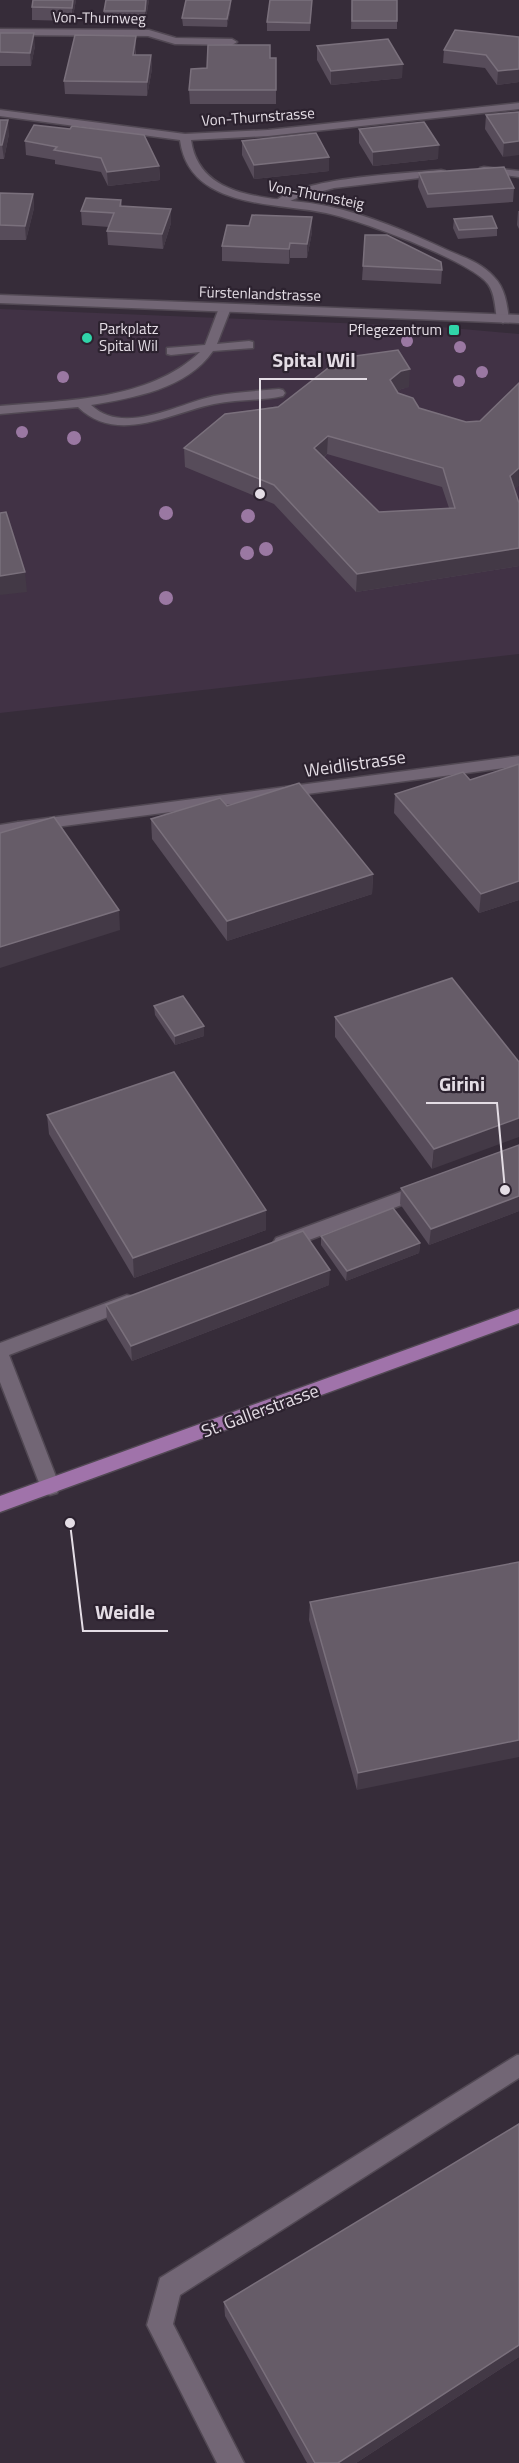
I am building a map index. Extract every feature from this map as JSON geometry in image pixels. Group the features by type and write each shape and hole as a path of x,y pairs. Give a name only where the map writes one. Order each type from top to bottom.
{"main road":[{"name":"St. Gallerstrasse","path":"0,1504 519,1316"}],"street":[{"name":"Von-Thurnweg","path":"0,32 149,33 175,41 232,42"},
{"name":"Von-Thurnstrasse","path":"0,113 185,137 268,133 519,106"},
{"name":"Von-Thurnsteig","path":"185,137 188,157 193,167 202,177 228,191 279,203 327,210 369,221 471,266 493,282 499,296 503,319"},
{"path":"475,169 519,174"},
{"path":"279,203 291,195 315,189 449,172"},
{"name":"Fürstenlandstrasse","path":"0,299 519,319"},
{"path":"0,410 129,395 165,382 193,366 210,346 225,308"},
{"path":"171,351 210,346 249,345"},
{"path":"80,401 94,416 106,420 126,421 165,415 217,400 279,393"},
{"name":"Weidlistrasse","path":"0,830 519,760"},
{"path":"268,1248 443,1182"},
{"path":"0,1351 145,1295"},
{"path":"0,1357 50,1487"},
{"path":"231,2463 160,2325 169,2287 517,2066"}],"shaded area":[{"path":"0,309 440,327 519,334 519,654 0,713"}],"building":[{"path":"33,0 73,0 72,8 32,7"},
{"path":"106,0 146,0 145,11 104,11"},
{"path":"186,0 231,0 227,19 182,18"},
{"path":"270,0 312,0 310,23 267,22"},
{"path":"352,0 397,0 397,21 352,21"},
{"path":"455,30 519,37 519,69 498,71 486,55 444,50"},
{"path":"0,33 34,33 30,53 0,52"},
{"path":"75,35 136,36 133,55 151,55 147,82 64,81"},
{"path":"388,39 403,64 331,71 317,46"},
{"path":"208,45 270,45 270,58 276,58 276,90 189,90 191,69 207,68"},
{"path":"519,112 519,141 504,143 486,115"},
{"path":"0,120 8,120 2,145 0,145"},
{"path":"424,122 439,145 373,152 359,129"},
{"path":"34,125 70,129 72,126 144,135 159,166 107,172 101,158 54,150 57,147 25,141"},
{"path":"316,133 329,157 254,165 242,141"},
{"path":"504,167 514,188 428,194 419,173"},
{"path":"0,193 33,194 25,226 0,225"},
{"path":"86,198 121,200 120,206 171,209 162,234 107,231 114,213 81,211"},
{"path":"252,215 312,217 307,244 290,243 289,249 222,246 227,225 249,226"},
{"path":"492,216 497,228 459,230 454,219"},
{"path":"365,235 387,235 441,262 442,270 363,266"},
{"path":"398,350 410,369 401,371 390,380 398,393 413,398 419,408 466,422 480,421 519,383 519,468 510,476 519,503 519,548 357,574 274,485 184,448 225,414 278,407 341,358","holes":["328,436 443,468 455,508 379,512 314,448"]},
{"path":"6,512 25,572 0,576 0,513"},
{"path":"519,764 519,881 481,894 395,794 463,772 470,780"},
{"path":"299,783 373,874 227,921 151,819 220,798 227,806"},
{"path":"54,817 119,910 0,947 0,833"},
{"path":"452,978 519,1062 519,1118 434,1149 335,1017"},
{"path":"183,996 204,1026 175,1036 154,1006"},
{"path":"174,1072 266,1210 133,1258 47,1115"},
{"path":"519,1145 519,1196 431,1229 401,1188"},
{"path":"393,1208 420,1243 347,1271 321,1236"},
{"path":"303,1231 330,1270 131,1346 106,1305"},
{"path":"519,1562 519,1740 358,1773 310,1602"},
{"path":"519,2124 519,2345 338,2463 315,2463 224,2302"}],"place":[{"name":"Pflegezentrum","path":"454,330"},
{"name":"Parkplatz Spital Wil","path":"87,338"},
{"name":"Spital Wil","path":"260,494"},
{"name":"Girini","path":"505,1190"},
{"name":"Weidle","path":"70,1523"}]}
